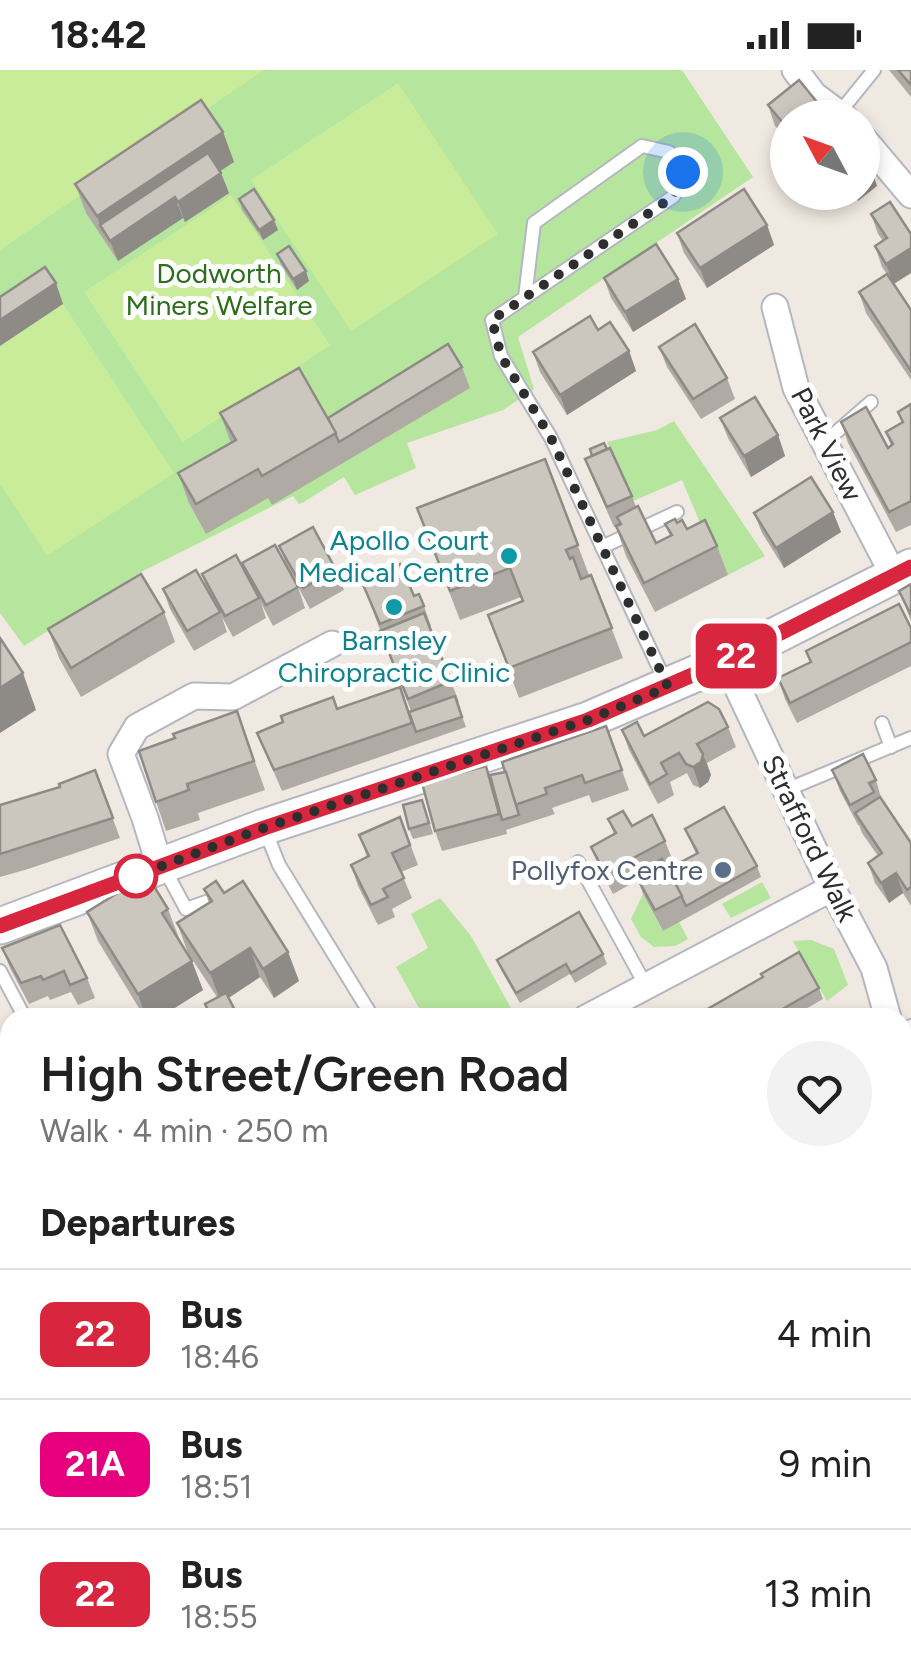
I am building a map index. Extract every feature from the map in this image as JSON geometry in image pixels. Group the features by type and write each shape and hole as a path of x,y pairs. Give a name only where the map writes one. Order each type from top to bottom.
{"main road":[{"path":"0,926 264,828 588,720 725,661 902,572"}],"street":[{"path":"795,70 821,100"},
{"path":"880,158 911,195"},
{"name":"Park View","path":"775,307 796,388 902,572"},
{"path":"162,866 121,754 137,726 194,696 233,697 332,644"},
{"name":"Strafford Walk","path":"725,661 874,968 885,1008"},
{"path":"605,1008 832,888"}],"lane":[{"path":"853,100 874,70"},
{"path":"525,298 534,223 642,146 669,152 683,172 674,196 525,298 492,320 501,356 551,438 668,687"},
{"path":"825,442 871,402"},
{"path":"602,547 677,512"},
{"path":"882,723 891,747"},
{"path":"786,790 911,738"},
{"path":"264,828 279,865 367,1008"},
{"path":"578,862 646,986"},
{"path":"162,866 186,909 209,901"},
{"path":"0,970 18,1008"}],"green space":[{"name":"Dodworth Miners Welfare","path":"0,70 682,70 753,177 518,337 534,389 503,410 407,443 416,468 355,495 344,477 302,503 293,496 141,572 24,646 0,613"},
{"path":"0,70 264,70 0,250"},
{"path":"398,83 498,234 351,331 251,180"},
{"path":"231,195 330,345 183,442 84,292"},
{"path":"63,304 174,473 47,556 0,484 0,346"},
{"path":"674,421 765,556 728,575 706,537 682,480 633,501 607,442 657,430"},
{"path":"762,882 771,898 731,918 722,904"},
{"path":"643,894 662,930 679,922 688,939 675,946 654,947 641,937 631,919"},
{"path":"440,898 471,936 511,1008 419,1008 396,967 428,948 411,914"},
{"path":"811,940 834,949 848,985 827,1001 793,941"}],"building":[{"path":"898,70 911,70 911,85"},
{"path":"799,80 815,100 774,100"},
{"path":"201,100 223,132 97,216 75,184"},
{"path":"208,153 221,173 178,202 175,197 110,241 100,225"},
{"path":"254,189 274,220 259,230 239,199"},
{"path":"744,189 767,225 700,268 677,233"},
{"path":"890,202 911,234 911,248 886,264 875,246 887,238 871,214"},
{"path":"656,244 678,279 625,312 604,278"},
{"path":"289,246 306,271 293,279 277,254"},
{"path":"45,267 56,283 0,320 0,297"},
{"path":"887,274 911,310 911,371 859,292"},
{"path":"590,316 598,330 610,322 629,351 560,395 533,352"},
{"path":"695,324 727,378 693,399 659,347"},
{"path":"448,344 462,367 339,442 328,418"},
{"path":"299,368 336,433 262,476 258,469 196,504 178,473 236,440 220,413"},
{"path":"755,397 778,435 744,456 720,418"},
{"path":"911,404 911,501 889,512 841,422 866,407 888,448 893,444 886,432 903,422 898,412"},
{"path":"604,443 607,449 592,456 590,449"},
{"path":"610,448 632,496 607,507 585,459"},
{"path":"545,459 578,545 566,550 570,559 573,557 581,579 591,575 612,628 509,668 488,615 523,601 510,568 450,591 417,508"},
{"path":"811,477 833,512 776,548 754,513"},
{"path":"638,506 656,543 672,535 665,524 675,519 677,523 682,520 687,529 705,520 717,546 644,583 616,526 621,524 617,517"},
{"path":"313,527 336,570 303,588 279,546"},
{"path":"275,545 298,587 266,605 242,563"},
{"path":"236,555 259,598 225,616 202,574"},
{"path":"400,564 414,596 419,594 424,606 380,624 361,580"},
{"path":"196,570 220,612 187,631 163,589"},
{"path":"141,574 164,612 71,668 48,629"},
{"path":"911,584 911,615 899,591"},
{"path":"899,604 911,628 911,642 790,703 778,678 811,662 806,651"},
{"path":"424,613 451,681 408,699 380,631"},
{"path":"0,638 23,673 0,688"},
{"path":"400,687 412,723 274,770 257,733 283,722 281,716 333,697 337,709"},
{"path":"455,696 462,717 416,732 409,712"},
{"path":"708,702 719,709 728,727 697,744 703,754 701,762 693,767 679,753 661,763 667,774 650,784 622,730 637,722 644,736"},
{"path":"237,711 254,761 187,784 189,790 156,802 139,751"},
{"path":"606,726 622,770 585,783 582,775 545,788 547,794 515,805 502,762"},
{"path":"863,754 876,780 869,783 874,792 850,805 832,770"},
{"path":"486,766 499,814 435,831 422,783"},
{"path":"95,770 113,818 0,854 0,805 60,787 59,784"},
{"path":"506,772 519,815 502,820 490,775"},
{"path":"880,797 911,843 911,887 907,890 896,873 881,883 868,863 882,853 855,813"},
{"path":"422,800 429,823 409,829 403,805"},
{"name":"Pollyfox Centre","path":"724,807 757,866 686,906 668,869 698,853 685,829"},
{"path":"623,811 632,826 652,815 665,841 605,873 591,847 616,833 608,819"},
{"path":"400,817 410,845 392,853 404,878 383,889 388,897 371,905 351,865 369,856 359,835"},
{"path":"662,859 682,896 655,910 635,874"},
{"path":"147,875 168,909 162,913 192,961 138,994 87,912"},
{"path":"216,881 224,893 243,881 288,952 263,969 250,948 210,973 177,923 212,901 204,889"},
{"path":"579,912 603,954 571,973 566,964 516,993 497,960"},
{"path":"60,925 87,978 70,985 64,971 43,980 41,976 21,983 2,948"},
{"path":"799,952 819,988 784,1008 709,1008 763,977 761,974"},
{"path":"226,993 234,1008 207,1008 205,1004"}],"bus line":[{"name":"22","path":"0,926 264,828 588,720 725,661 911,567"}],"place":[{"name":"Apollo Court Medical Centre","path":"509,556"},
{"name":"Barnsley Chiropractic Clinic","path":"394,607"},
{"name":"Pollyfox Centre","path":"723,870"}],"route":[{"path":"136,876 132,877 264,828 588,720 668,687 551,438 501,356 492,320 674,196 683,172"}]}
